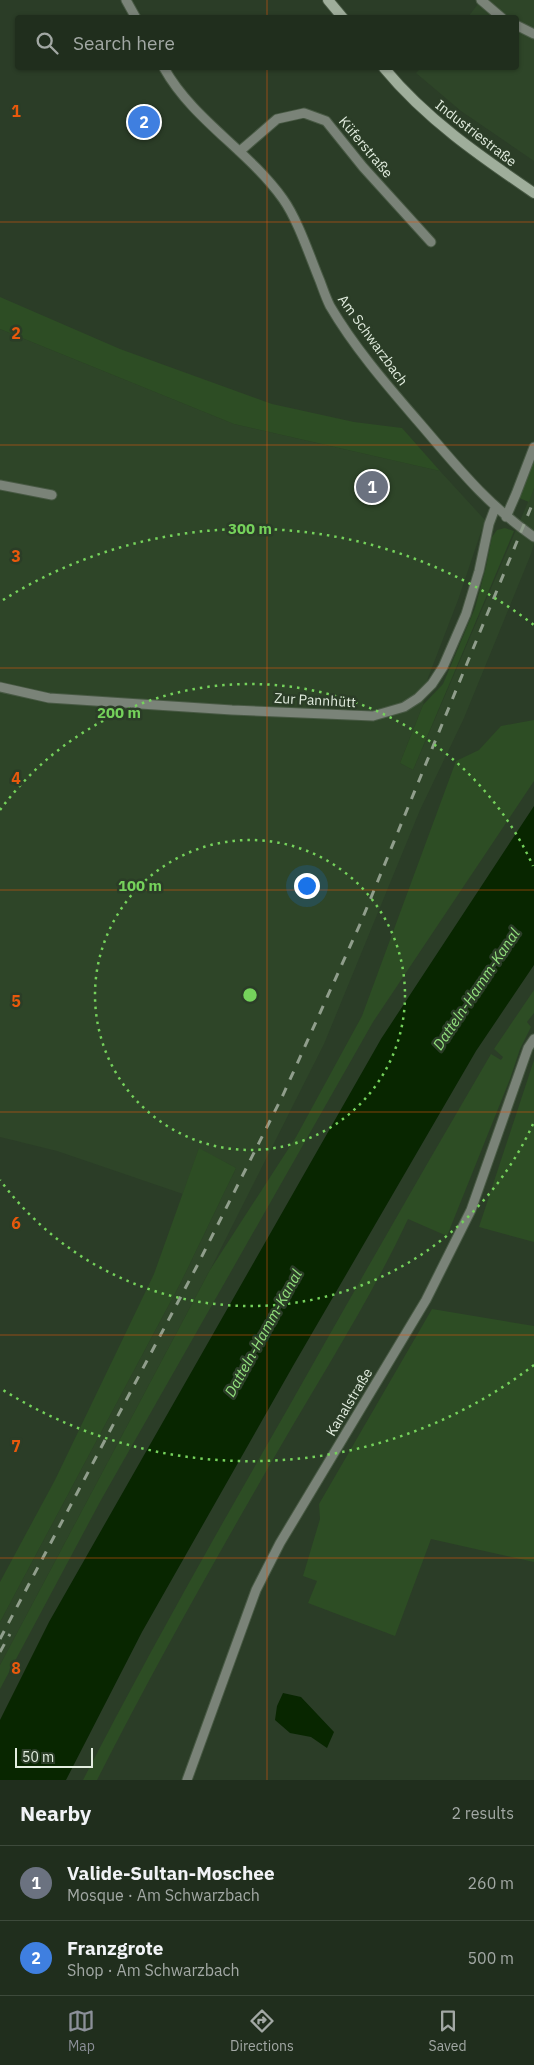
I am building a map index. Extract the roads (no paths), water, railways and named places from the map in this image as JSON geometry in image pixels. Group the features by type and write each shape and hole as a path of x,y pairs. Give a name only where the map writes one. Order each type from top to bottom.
{"main road":[{"path":"328,0 340,15"},
{"name":"Industriestraße","path":"386,70 438,123 485,160 534,193"}],"street":[{"path":"126,0 134,15"},
{"path":"481,0 498,15"},
{"path":"519,26 534,34"},
{"name":"Am Schwarzbach","path":"165,70 174,85 197,112 240,152 283,199 304,242 329,305 375,370 475,488 495,508 534,537"},
{"name":"Küferstraße","path":"240,152 277,119 304,113 326,121 363,167 431,242"},
{"path":"506,516 534,447"},
{"path":"0,485 52,495"},
{"name":"Zur Pannhütt","path":"0,687 49,698 232,710 373,716 404,707 418,698 432,684 443,667 466,614 479,570 489,524 495,508"},
{"name":"Kanalstraße","path":"187,1780 256,1590 280,1543 426,1300 471,1210 528,1048 534,1039"}],"water":[{"name":"Datteln-Hamm-Kanal","path":"534,806 534,965 476,1051 293,1366 142,1632 66,1780 0,1780 0,1720 49,1622 381,1039"},
{"path":"283,1693 301,1697 334,1732 327,1748 311,1737 290,1733 275,1720 277,1706"}],"railway":[{"path":"0,1639 198,1264 283,1095 361,922 534,500"},
{"path":"0,1652 10,1634"}],"place":[{"name":"Franzgrote","path":"144,122"},
{"name":"Valide-Sultan-Moschee","path":"372,487"}]}
